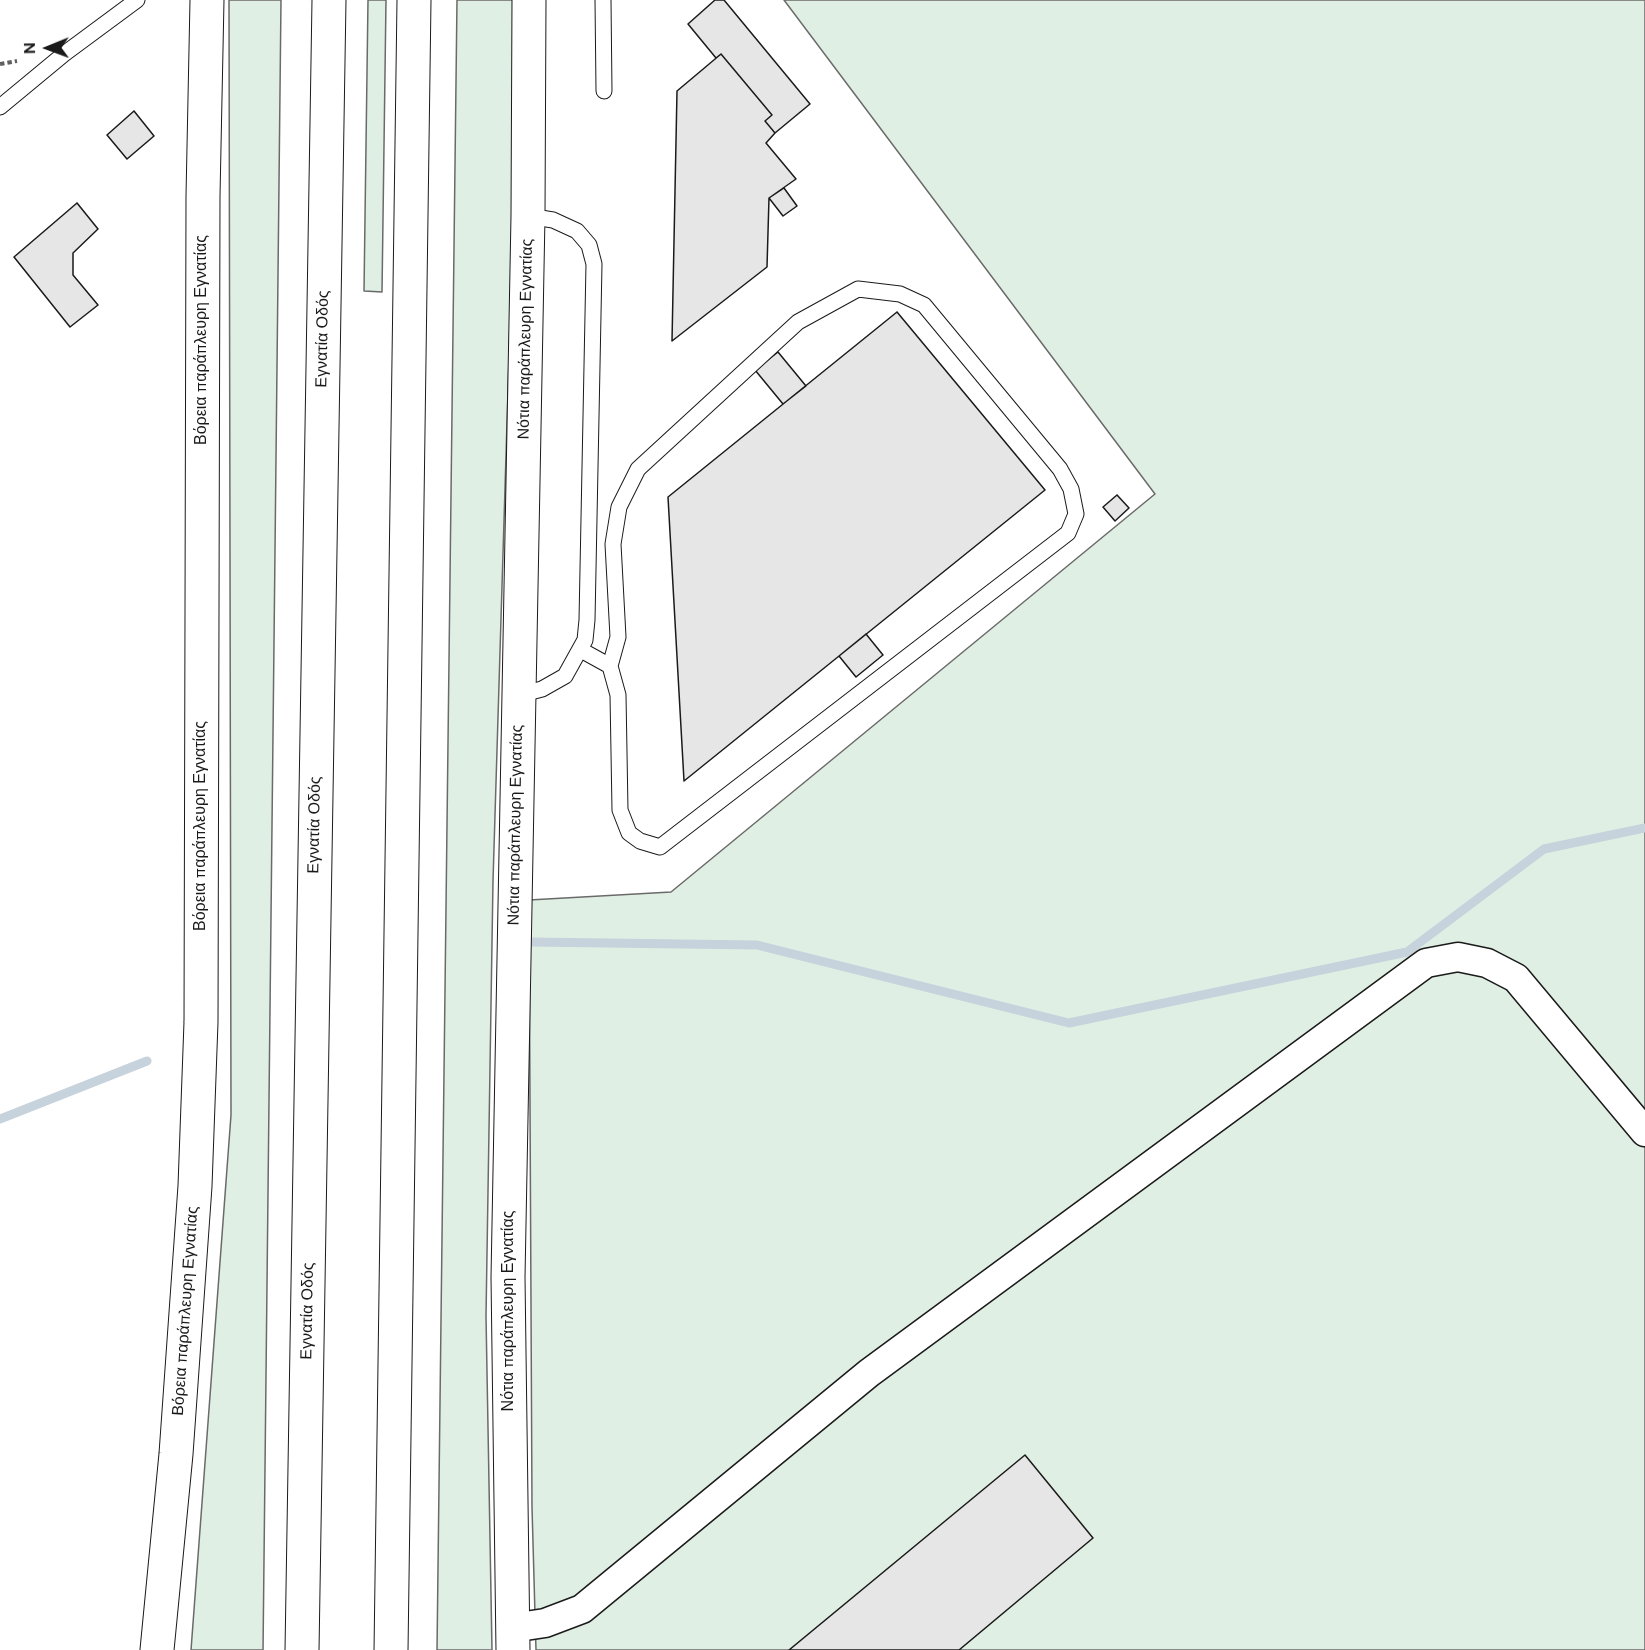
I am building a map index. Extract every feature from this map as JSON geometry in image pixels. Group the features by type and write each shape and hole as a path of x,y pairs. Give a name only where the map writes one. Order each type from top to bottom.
{"main road":[{"name":"Βόρεια παράπλευρη Εγνατίας","path":"157,1650 176,1454 195,1186 201,1022 203,208 207,0"},
{"name":"Εγνατία Οδός","path":"302,1650 328,0"},
{"path":"391,1650 414,0"},
{"name":"Νότια παράπλευρη Εγνατίας","path":"512,1639 508,1277 528,216 529,0"}],"street":[{"path":"512,1639 582,1609 869,1373 1426,963 1458,957 1487,963 1516,978 1645,1132"}],"lane":[{"path":"0,107 64,54 137,0"},
{"path":"603,0 604,92"},
{"path":"519,695 542,689 565,676 585,640 594,264 589,245 577,231 553,220 528,216"},
{"path":"581,650 610,666 618,695 620,810 629,833 640,841 660,847 1068,533 1076,514 1071,489 1059,469 924,306 900,294 858,289 798,322 638,469 619,507 613,543 618,637 610,666"}],"green space":[{"path":"229,0 281,0 263,1650 191,1650 231,1115"},
{"path":"368,0 386,0 382,292 364,291"},
{"path":"457,0 514,0 513,226 493,881 486,1316 492,1650 437,1650"},
{"path":"784,0 1645,0 1645,1650 536,1650 532,1507 529,900 671,892 1155,494"}],"building":[{"path":"715,0 724,0 810,104 775,133 765,121 772,115 721,54 716,58 688,24"},
{"path":"721,54 772,115 765,121 775,133 766,143 796,179 769,198 767,267 672,341 677,91"},
{"path":"134,111 154,136 127,159 107,135"},
{"path":"784,188 797,206 783,216 769,198"},
{"path":"77,203 98,229 73,253 73,275 98,305 70,327 14,257"},
{"path":"897,312 1045,490 684,781 668,497"},
{"path":"778,352 806,386 783,404 755,370"},
{"path":"1117,495 1129,508 1115,521 1103,507"},
{"path":"866,634 883,655 856,677 839,656"},
{"path":"1025,1455 1093,1538 959,1650 789,1650"}],"waterway":[{"path":"532,942 757,945 1069,1023 1407,952 1544,849 1645,828"},
{"path":"0,1119 147,1061"}]}
